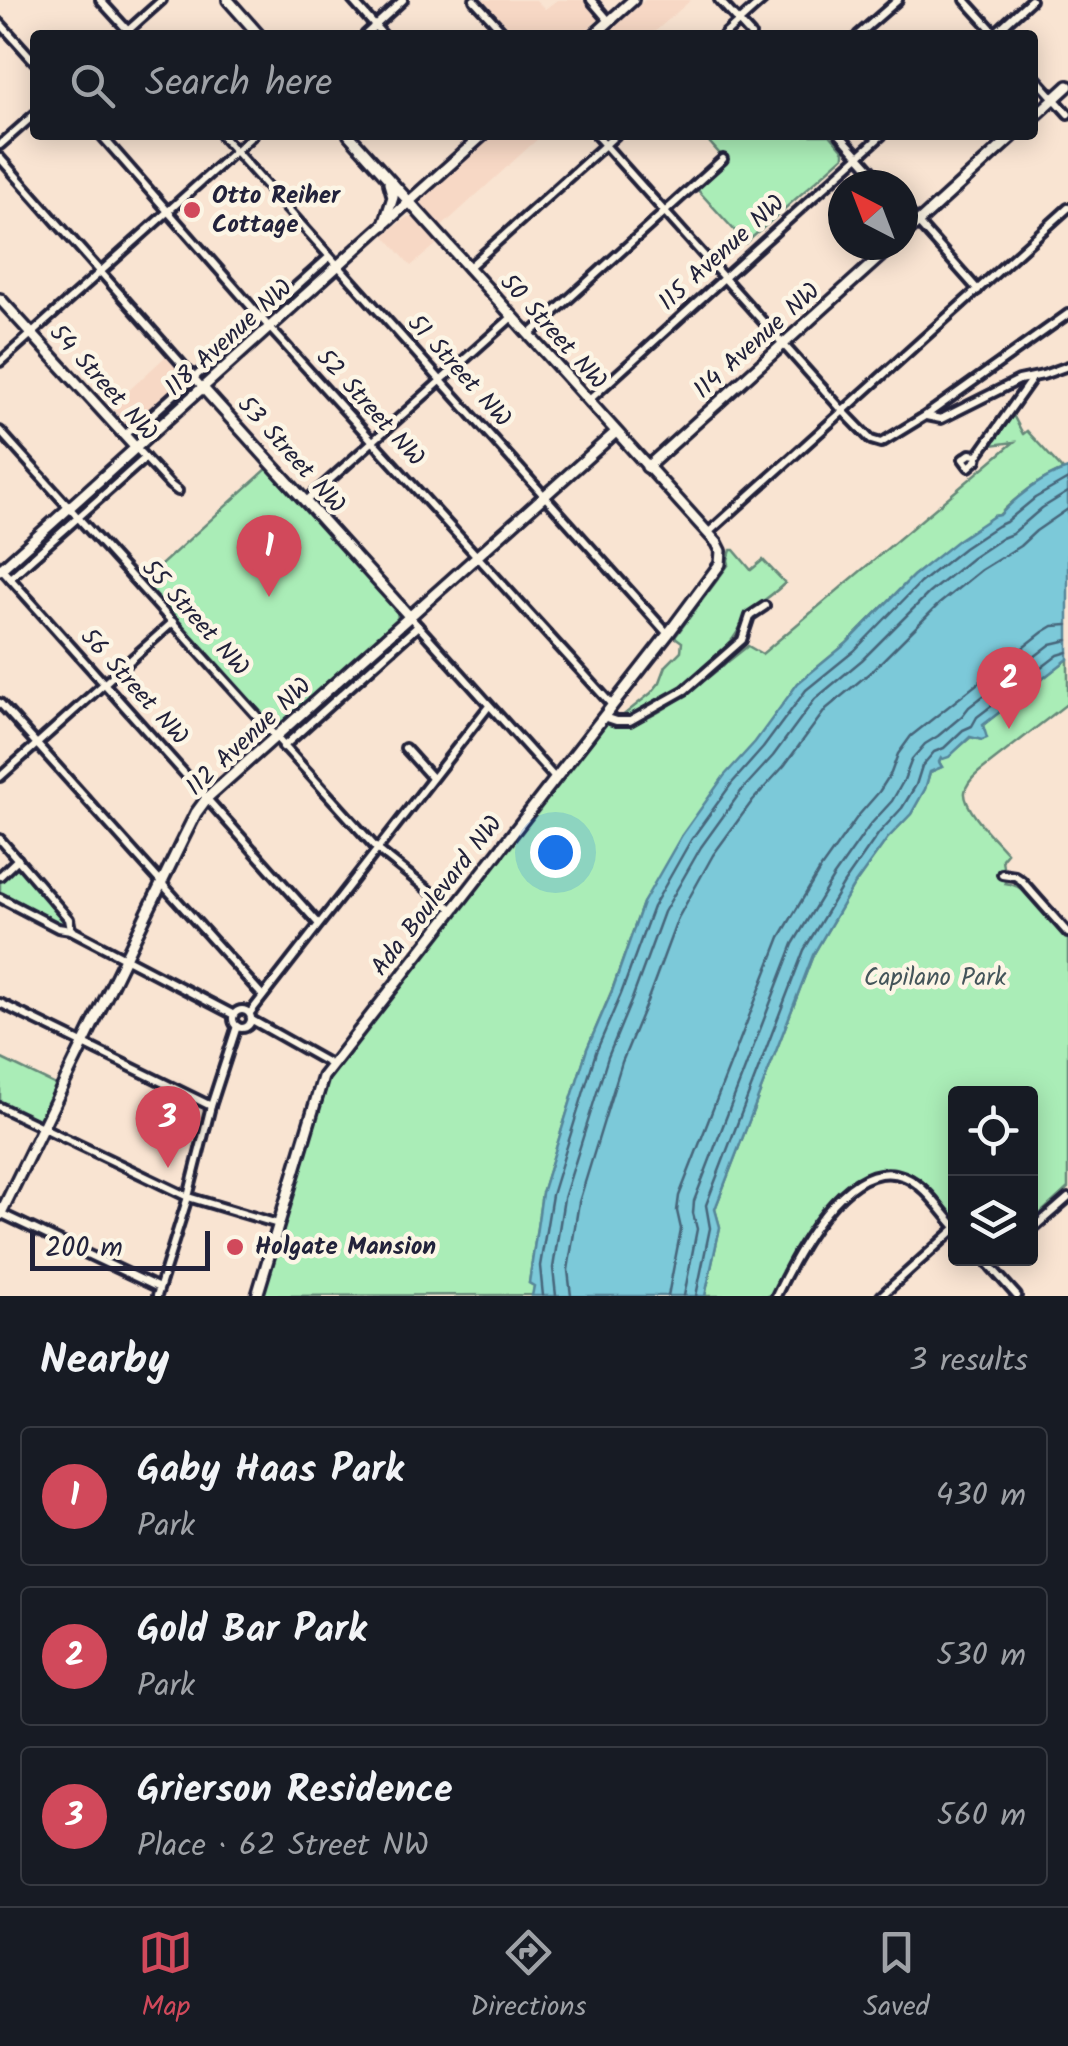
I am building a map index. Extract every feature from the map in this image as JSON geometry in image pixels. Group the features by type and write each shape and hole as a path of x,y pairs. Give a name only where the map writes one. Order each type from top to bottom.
{"main road":[{"path":"228,0 255,30"},
{"path":"600,30 633,0"},
{"path":"1038,113 1068,86"},
{"name":"50 Street NW","path":"354,140 717,543 722,558"},
{"name":"118 Avenue NW","path":"0,569 475,140"},
{"path":"918,222 1008,140"},
{"path":"384,226 393,197 386,176"},
{"name":"114 Avenue NW","path":"647,467 876,260"},
{"name":"54 Street NW","path":"0,299 136,448"},
{"name":"53 Street NW","path":"203,388 410,617"},
{"name":"112 Avenue NW","path":"0,1214 196,813 207,798 616,432"},
{"name":"Ada Boulevard NW","path":"257,1296 323,1077 668,634 722,558"}],"street":[{"path":"100,0 125,30"},
{"path":"132,30 162,0"},
{"path":"352,0 379,30"},
{"path":"370,30 403,0"},
{"path":"474,0 501,30"},
{"path":"591,0 610,21"},
{"path":"720,0 746,30"},
{"path":"730,30 763,0"},
{"path":"864,30 898,0"},
{"path":"965,0 991,30"},
{"path":"999,30 1032,0"},
{"path":"0,23 30,56"},
{"path":"1038,80 1068,114"},
{"path":"0,145 30,118"},
{"name":"52 Street NW","path":"106,140 270,328 612,705"},
{"name":"51 Street NW","path":"226,140 668,634"},
{"path":"0,362 248,140"},
{"path":"600,140 871,440 881,442 925,416 1068,314"},
{"path":"468,268 611,140"},
{"path":"844,140 871,170"},
{"name":"115 Avenue NW","path":"588,400 876,140"},
{"name":"53 Street NW","path":"0,158 203,388"},
{"path":"529,336 723,159"},
{"path":"708,533 1068,208"},
{"path":"918,222 978,290"},
{"name":"118 Avenue NW","path":"125,435 329,257"},
{"path":"306,501 512,316"},
{"path":"925,416 940,418 1019,380 1068,366"},
{"path":"978,454 1031,378"},
{"name":"55 Street NW","path":"0,431 377,849 452,909"},
{"name":"54 Street NW","path":"136,448 178,491"},
{"path":"10,578 144,458"},
{"name":"56 Street NW","path":"0,569 318,923"},
{"path":"603,716 630,720 685,690 742,640 750,616 764,606"},
{"name":"53 Street NW","path":"410,617 554,777"},
{"path":"0,777 173,622"},
{"name":"112 Avenue NW","path":"283,747 418,626"},
{"path":"0,703 262,996"},
{"path":"237,1026 248,1025 262,996 488,706"},
{"path":"405,748 432,778"},
{"path":"0,839 69,919 71,930"},
{"path":"0,876 18,858"},
{"path":"1002,874 1020,880 1068,933"},
{"path":"0,898 58,928 71,930 234,1015"},
{"path":"0,1002 211,1106"},
{"path":"237,1026 232,1021 234,1015 244,1011 332,1065"},
{"path":"0,1214 158,1292 237,1026"},
{"path":"0,1108 188,1197 278,1224"},
{"path":"776,1296 807,1240 859,1181 886,1174 904,1177 948,1218"},
{"path":"1038,1224 1068,1198"},
{"path":"882,1296 948,1234"},
{"path":"991,1267 1017,1296"},
{"path":"890,1287 898,1296"}],"shaded area":[{"path":"483,0 536,0 545,9 557,0 584,0 600,18 587,30 511,30"},
{"path":"645,0 691,0 657,30 610,30"},
{"path":"488,140 537,140 439,229 421,209 421,201"},
{"path":"407,217 414,218 437,244 411,266 384,235"},
{"path":"166,356 191,386 135,434 111,407"}],"green space":[{"path":"707,140 834,140 844,151 844,156 746,243 696,188 726,161"},
{"path":"1013,415 1023,434 1027,431 1063,470 1029,489 913,576 847,643 798,683 643,903 587,1049 542,1193 529,1283 534,1286 533,1295 263,1296 329,1078 606,721 635,723 687,694 748,646 762,654 1014,442 992,445"},
{"path":"269,467 397,611 398,619 277,727 269,727 141,583"},
{"path":"731,550 751,570 763,560 785,583 751,611 731,641 695,677 653,707 622,719 651,693 666,666 681,651 682,642 675,637 729,564"},
{"name":"Capilano Park","path":"1068,659 1068,703 979,772 965,792 975,816 1007,853 1002,859 1005,883 1032,897 1068,939 1068,1188 1038,1216 1038,1086 948,1086 948,1210 918,1178 893,1169 870,1171 828,1203 794,1252 771,1296 705,1296 720,1227 715,1209 813,955 852,888 887,839 911,814 930,772 942,767 941,757 971,737 982,740 983,725"},
{"path":"16,866 67,925 0,896 0,880"},
{"path":"0,1058 56,1085 41,1118 34,1121 0,1104"}],"water":[{"path":"1068,469 1068,659 983,725 987,738 970,737 949,757 941,758 942,767 930,772 911,814 887,839 852,888 813,955 715,1209 720,1227 705,1296 532,1296 534,1286 529,1283 542,1193 587,1049 643,903 682,835 798,683 847,643 913,576 958,540 1000,515 1040,482"}],"place":[{"name":"Otto Reiher Cottage","path":"192,210"},
{"name":"Gaby Haas Park","path":"269,597"},
{"name":"Gold Bar Park","path":"1009,729"},
{"name":"Grierson Residence","path":"168,1168"},
{"name":"Holgate Mansion","path":"235,1247"}]}
